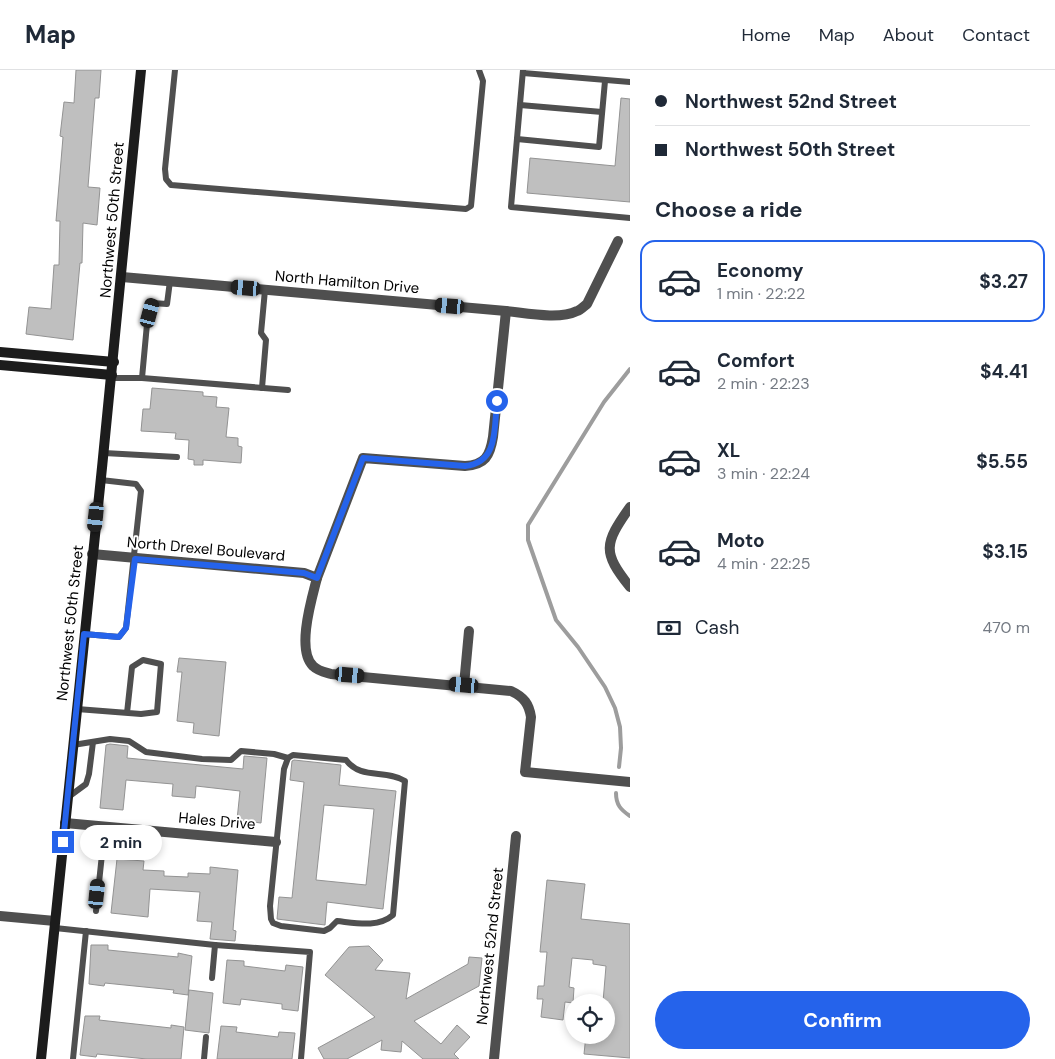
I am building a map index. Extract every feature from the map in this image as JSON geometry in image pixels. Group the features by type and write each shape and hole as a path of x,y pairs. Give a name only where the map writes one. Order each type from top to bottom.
{"main road":[{"name":"Northwest 50th Street","path":"41,1059 92,554 114,362 141,70"},
{"path":"0,352 114,362"},
{"path":"0,365 112,376"}],"street":[{"name":"North Hamilton Drive","path":"122,277 566,315 578,311 587,304 618,241"},
{"path":"506,311 493,437 487,456 473,466 363,458 317,578 309,614 305,648 313,666 322,672 331,674 464,685 511,691 520,695 529,708 530,717 525,772 630,782"},
{"path":"630,508 615,530 609,548 610,558 614,566 630,587"},
{"name":"North Drexel Boulevard","path":"92,554 304,573 317,578"},
{"path":"464,685 469,631"},
{"name":"Hales Drive","path":"65,823 276,842"},
{"name":"Northwest 52nd Street","path":"494,1059 516,836"},
{"path":"0,916 55,925"}],"lane":[{"path":"175,70 165,170 166,179 171,185 466,209 471,206 484,81 479,70"},
{"path":"630,82 523,72 511,207 630,218"},
{"path":"517,139 599,147 605,81"},
{"path":"520,105 602,112"},
{"path":"142,378 147,324 152,303 168,304 170,281"},
{"path":"262,388 266,340 261,333 265,290"},
{"path":"112,376 288,390"},
{"path":"104,452 177,458"},
{"path":"84,634 119,637 126,628 135,559 141,491 136,484 101,480"},
{"path":"77,709 127,713 141,714 157,712 161,664 143,660 132,667 127,713"},
{"path":"73,744 103,740 129,741 146,752 202,759 231,760 242,752 274,754 288,758"},
{"path":"67,798 86,784 89,774 92,742"},
{"path":"293,755 346,760 350,766 359,772 398,777 405,781 394,915 387,921 372,924 337,921 324,931 281,926 273,923 270,906 276,842 284,769 288,758 293,755"},
{"path":"96,911 105,826"},
{"path":"55,925 86,931 215,945 310,952 301,1059"},
{"path":"74,1059 86,931"},
{"path":"212,978 215,945"},
{"path":"204,1059 206,1037"}],"building":[{"path":"76,70 101,70 99,98 95,98 88,187 100,188 97,225 83,223 82,263 80,263 73,340 26,334 29,307 51,309 54,265 59,265 60,221 56,221 63,137 60,136 64,102 74,103"},
{"path":"621,98 630,99 630,202 527,193 530,158 615,166"},
{"path":"152,388 203,392 203,396 217,397 216,407 229,408 226,437 238,438 238,446 242,447 241,463 203,460 203,465 194,465 194,460 188,459 189,440 175,439 176,433 141,431 143,409 150,409"},
{"path":"179,658 226,662 219,736 193,733 194,723 177,721 182,672 177,672"},
{"path":"106,745 128,746 127,758 243,769 244,756 267,758 261,823 237,820 240,791 196,786 195,798 172,796 173,784 126,780 123,810 100,808"},
{"path":"292,761 341,765 339,785 396,791 383,909 327,902 325,925 277,919 279,897 292,898 304,782 290,780","holes":["324,805 374,809 366,885 316,880"]},
{"path":"117,859 144,861 143,870 164,871 164,876 188,877 188,873 210,874 210,867 238,870 233,930 236,931 235,941 210,939 212,922 197,921 200,892 150,889 148,917 111,913"},
{"path":"547,880 585,884 581,919 630,924 630,1058 584,1054 585,1044 615,1044 615,994 604,994 606,966 593,964 593,960 572,958 569,987 574,988 574,994 565,994 563,1020 541,1017 543,999 537,999 538,986 544,986 547,952 540,952"},
{"path":"91,945 108,945 108,950 178,957 178,953 192,956 188,995 173,993 174,990 105,983 104,986 89,984"},
{"path":"369,946 383,960 375,970 410,973 406,999 468,964 469,957 482,958 479,986 414,1021 441,1044 457,1025 470,1037 454,1054 459,1059 423,1059 402,1041 401,1052 381,1050 382,1040 347,1059 324,1059 318,1048 375,1017 325,975 349,947"},
{"path":"227,960 244,961 244,966 285,971 286,965 303,967 298,1011 282,1009 282,1004 241,999 240,1005 223,1003"},
{"path":"189,990 213,993 209,1033 185,1030"},
{"path":"85,1016 100,1016 99,1020 171,1028 171,1025 184,1027 181,1059 147,1059 97,1054 96,1057 80,1055"},
{"path":"221,1026 237,1027 236,1032 278,1037 279,1032 295,1033 292,1059 217,1059"}],"waterway":[{"path":"619,767 621,748 620,727 615,708 605,687 578,647 556,620 528,540 528,525 604,402 630,369"},
{"path":"616,793 620,807 630,816"}],"route":[{"path":"63,842 84,634 119,637 126,628 135,559 304,573 317,578 363,458 473,466 487,456 491,448 497,401"}]}
